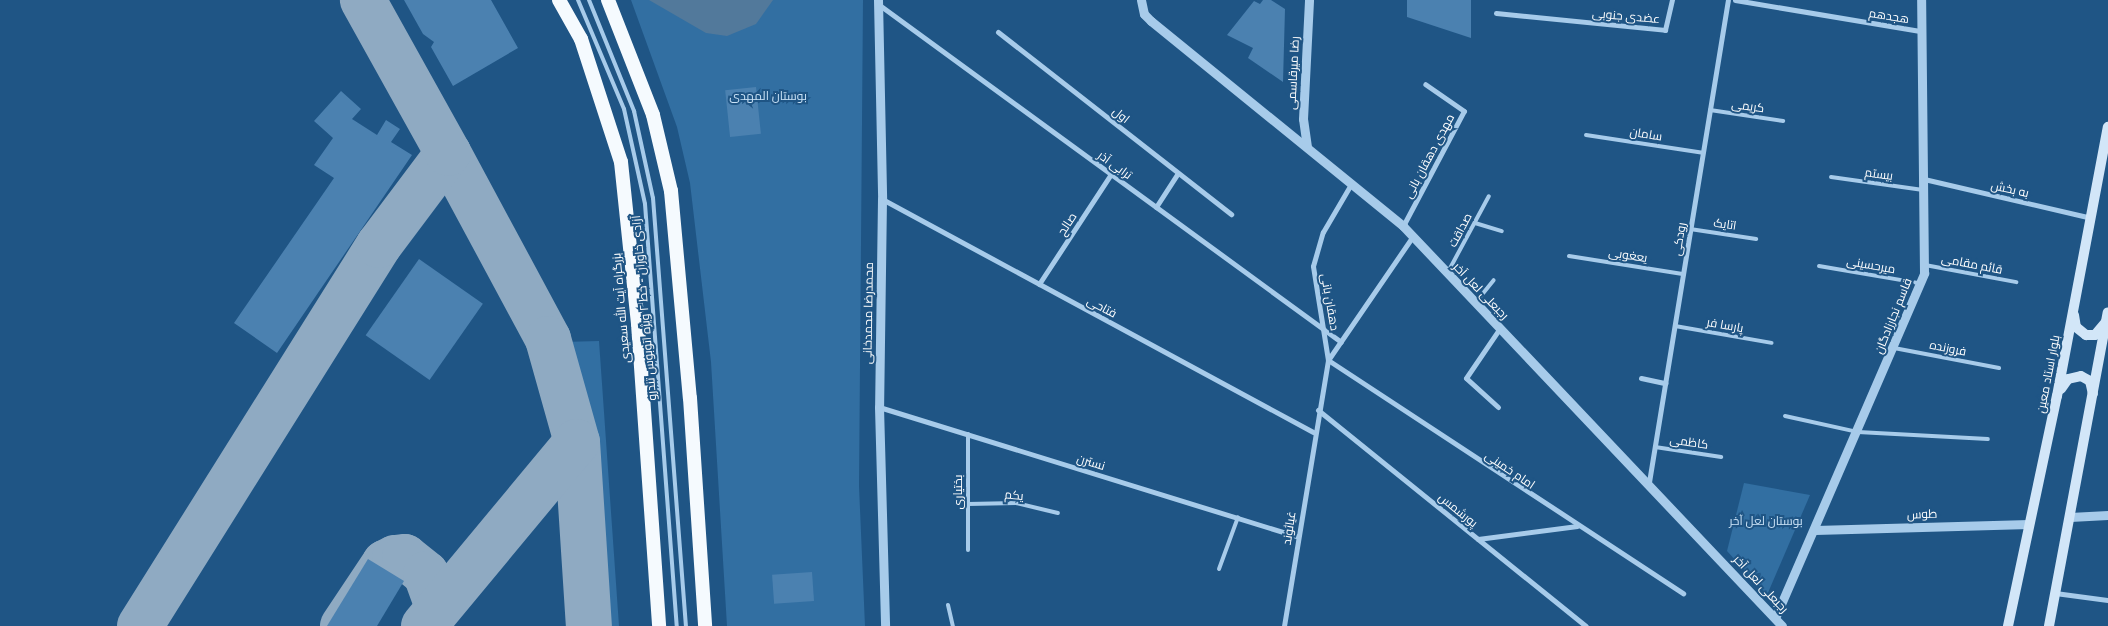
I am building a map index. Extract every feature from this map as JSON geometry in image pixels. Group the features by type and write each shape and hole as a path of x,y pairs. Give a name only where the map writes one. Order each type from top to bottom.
{"highway":[{"name":"بزرگراه آیت الله سعیدی","path":"560,0 581,39 621,162 638,324 659,626"},
{"path":"608,0 653,115 671,191 690,398 705,626"}],"main road":[{"name":"بلوار استاد معین","path":"2008,626 2057,396 2108,126"},
{"path":"2074,306 2079,332 2095,335 2107,319"},
{"path":"2049,626 2093,408 2107,319"},
{"path":"2057,396 2068,379 2085,377 2092,385 2093,408"}],"street":[{"name":"رجبعلی لعل آخر","path":"1141,0 1144,14 1151,21 1403,226 1447,274 1649,482 1782,626"},
{"name":"رضا میرقاسمی","path":"1307,147 1303,119 1309,0"},
{"name":"عضدی جنوبی","path":"1496,13 1664,30 1672,0"},
{"name":"رودکی","path":"1649,482 1728,0"},
{"name":"هجدهم","path":"1734,0 1922,31"},
{"name":"قاسم نجارزادگان","path":"1775,618 1894,348 1920,283 1925,264 1921,0"},
{"name":"ترابی آذر","path":"878,2 1341,342"},
{"name":"محمدرضا محمدخانی","path":"878,2 882,199 879,407 885,626"},
{"name":"اول","path":"998,32 1231,214"},
{"name":"مهدی دهقان بانی","path":"1403,226 1464,111 1425,84"},
{"path":"1156,207 1178,173"},
{"name":"صالح","path":"1039,284 1111,174"},
{"name":"به بخش","path":"1924,179 2091,218"},
{"name":"دهقان بانی","path":"1314,432 1328,360 1325,331 1313,266 1322,232 1351,184"},
{"name":"فتاحی","path":"882,199 1314,432"},
{"path":"1328,360 1412,236"},
{"path":"1498,407 1466,378 1500,328"},
{"name":"امام خمینی","path":"1328,360 1577,526 1683,593"},
{"path":"1641,378 1665,383"},
{"name":"نسترن","path":"879,407 1297,536"},
{"name":"پورشمس","path":"1318,410 1586,626"},
{"name":"غیاثوند","path":"1284,626 1314,432"},
{"path":"2070,517 2108,515"},
{"name":"طوس","path":"1815,530 2029,524"},
{"path":"1478,539 1577,526"},
{"path":"2055,593 2108,600"}],"lane":[{"name":"آزادی خاوران - خط ۲ ویژه اتوبوس تندرو","path":"578,0 624,109 645,204 677,626"},
{"name":"آزادی خاوران - خط ۲ ویژه اتوبوس تندرو","path":"589,0 634,111 653,198 686,626"},
{"name":"کریمی","path":"1710,110 1783,121"},
{"name":"سامان","path":"1586,134 1703,152"},
{"name":"بیستم","path":"1832,177 1924,190"},
{"name":"صداقت","path":"1447,274 1490,196"},
{"path":"1475,224 1502,231"},
{"name":"اتایک","path":"1690,230 1756,239"},
{"name":"یعغوبی","path":"1569,256 1683,274"},
{"name":"قائم مقامی","path":"1925,264 2016,282"},
{"name":"میرحسینی","path":"1819,266 1920,283"},
{"path":"1476,302 1494,280"},
{"name":"پارسا فر","path":"1674,326 1772,343"},
{"name":"فروزنده","path":"1894,348 1999,368"},
{"path":"1786,416 1858,432 1988,439"},
{"name":"بختیاری","path":"968,434 968,550"},
{"name":"کاظمی","path":"1655,448 1721,457"},
{"name":"یکم","path":"968,504 1016,503 1058,513"},
{"path":"1219,569 1238,517"},
{"path":"948,604 953,626"}],"green space":[{"name":"بوستان المهدی","path":"631,0 863,0 859,486 865,626 727,626 711,362 690,183 677,127"},
{"path":"599,341 619,626 595,626 582,438 562,342"},
{"name":"بوستان لعل آخر","path":"1744,483 1810,495 1767,595 1727,551"}],"shaded area":[{"path":"649,0 773,0 756,24 727,36 706,33"}],"building":[{"path":"404,0 491,0 518,48 453,86 431,47 434,42 423,34"},
{"path":"1263,0 1271,0 1285,9 1283,82 1248,58 1253,48 1227,35 1254,1 1260,4"},
{"path":"1407,0 1471,0 1471,38 1407,17"},
{"path":"756,87 761,134 730,137 725,90"},
{"path":"341,91 361,109 352,119 377,135 386,120 400,129 391,142 412,155 277,353 234,323 334,178 314,165 333,138 314,121"},
{"path":"419,259 483,304 430,380 366,335"},
{"path":"368,559 404,581 377,626 327,626"},
{"path":"812,572 814,601 774,604 772,575"}],"taxiway":[{"path":"140,626 379,245 448,153 363,0"},
{"path":"448,153 548,339 577,442 589,626"},
{"path":"424,626 577,442"},
{"path":"343,626 385,563 395,558 405,557 426,574 438,607"}]}
